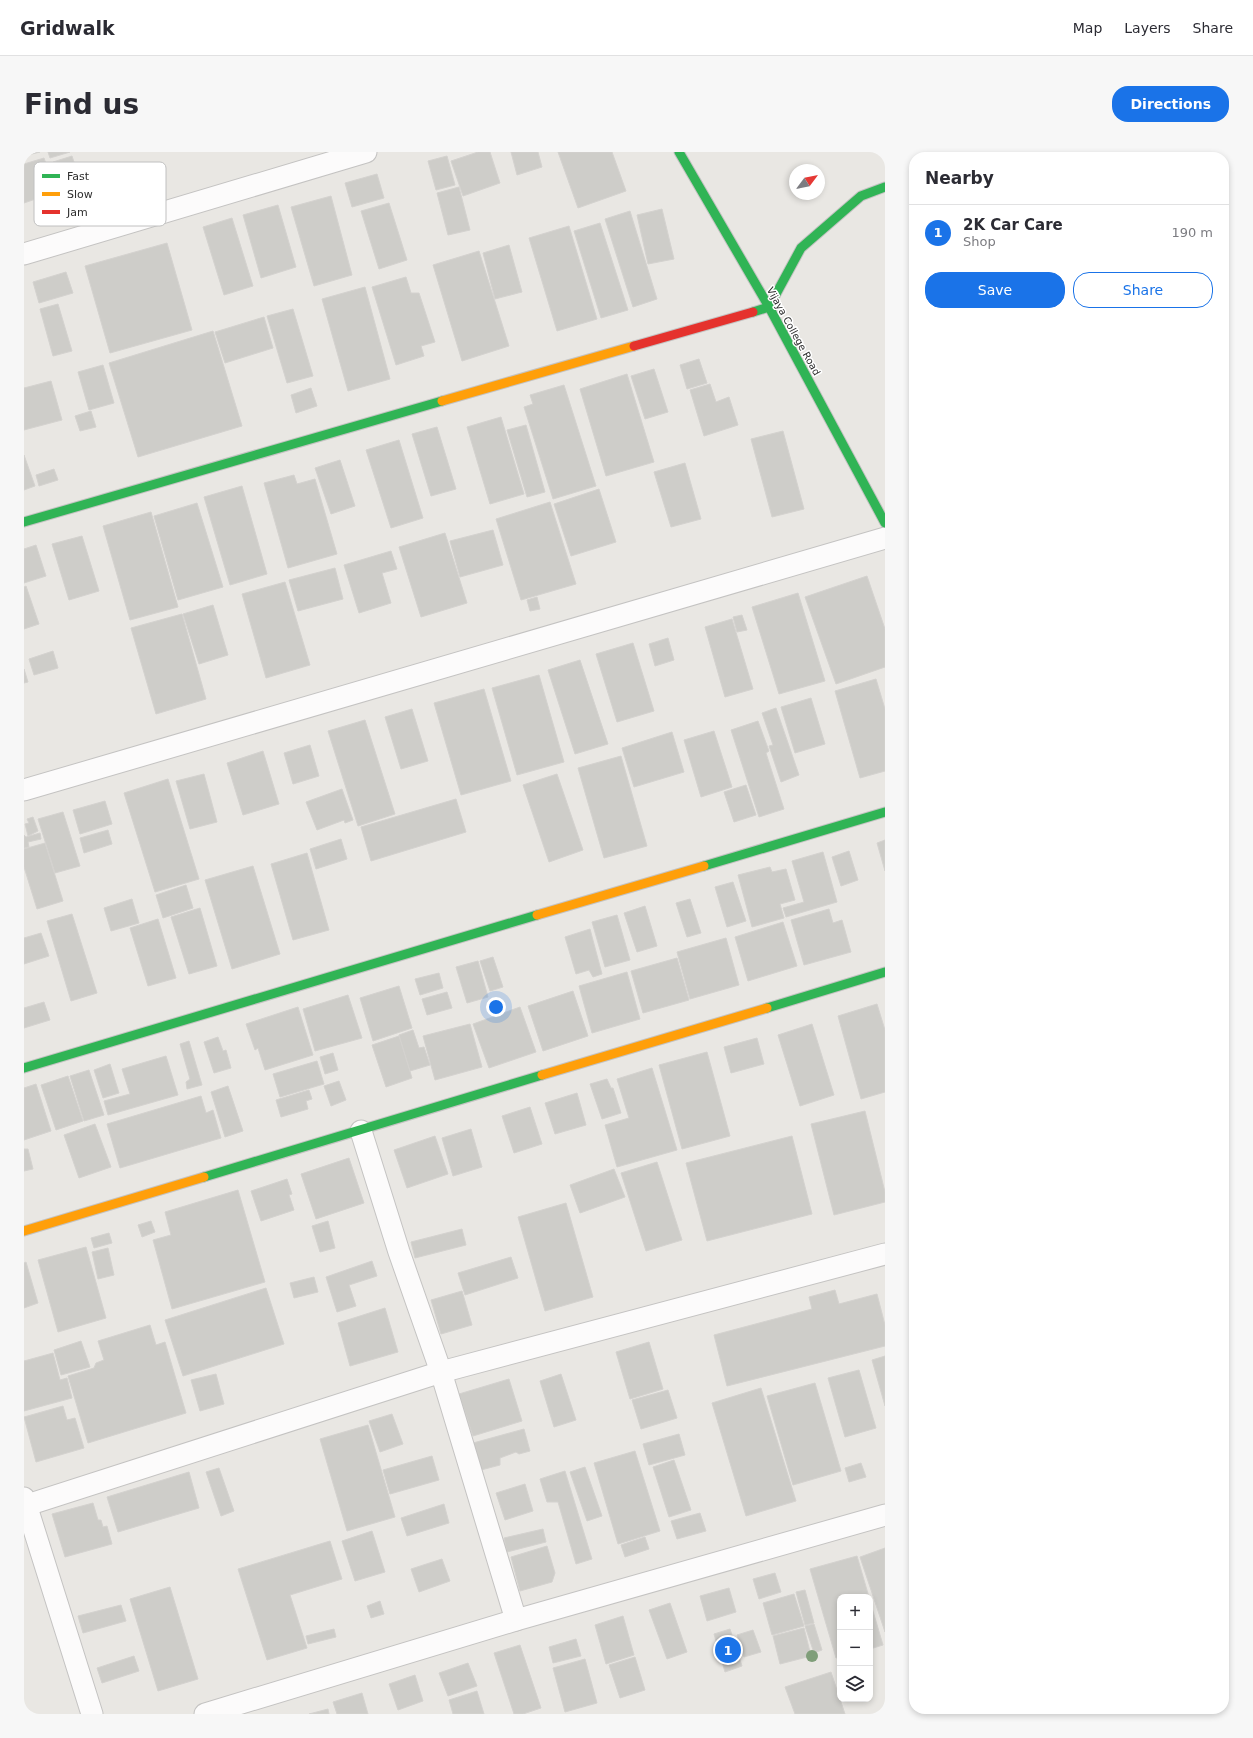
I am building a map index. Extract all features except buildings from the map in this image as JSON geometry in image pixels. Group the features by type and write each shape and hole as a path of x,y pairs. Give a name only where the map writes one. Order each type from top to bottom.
{"street":[{"path":"166,212 366,152"},
{"name":"Vijaya College Road","path":"679,152 769,307 885,523"},
{"path":"24,522 769,307 801,248 861,196 885,187"},
{"path":"24,254 118,226"},
{"path":"24,790 885,538"},
{"path":"24,1068 885,812"},
{"path":"24,1231 885,972"},
{"path":"361,1130 399,1252 441,1372 516,1620"},
{"path":"92,1714 25,1503 441,1372 885,1254"},
{"path":"204,1714 516,1620 885,1515"}],"traffic: fast":[{"path":"679,152 769,307 885,523"},
{"path":"753,312 769,307 801,248 861,196 885,187"},
{"path":"24,522 442,401"},
{"path":"704,866 885,812"},
{"path":"24,1068 537,915"},
{"path":"767,1008 885,972"},
{"path":"204,1177 542,1075"}],"traffic: slow":[{"path":"442,401 634,346"},
{"path":"537,915 704,866"},
{"path":"542,1075 767,1008"},
{"path":"24,1231 204,1177"}],"traffic: jam":[{"path":"634,346 753,312"}],"place":[{"name":"2K Car Care","path":"728,1650"}]}
